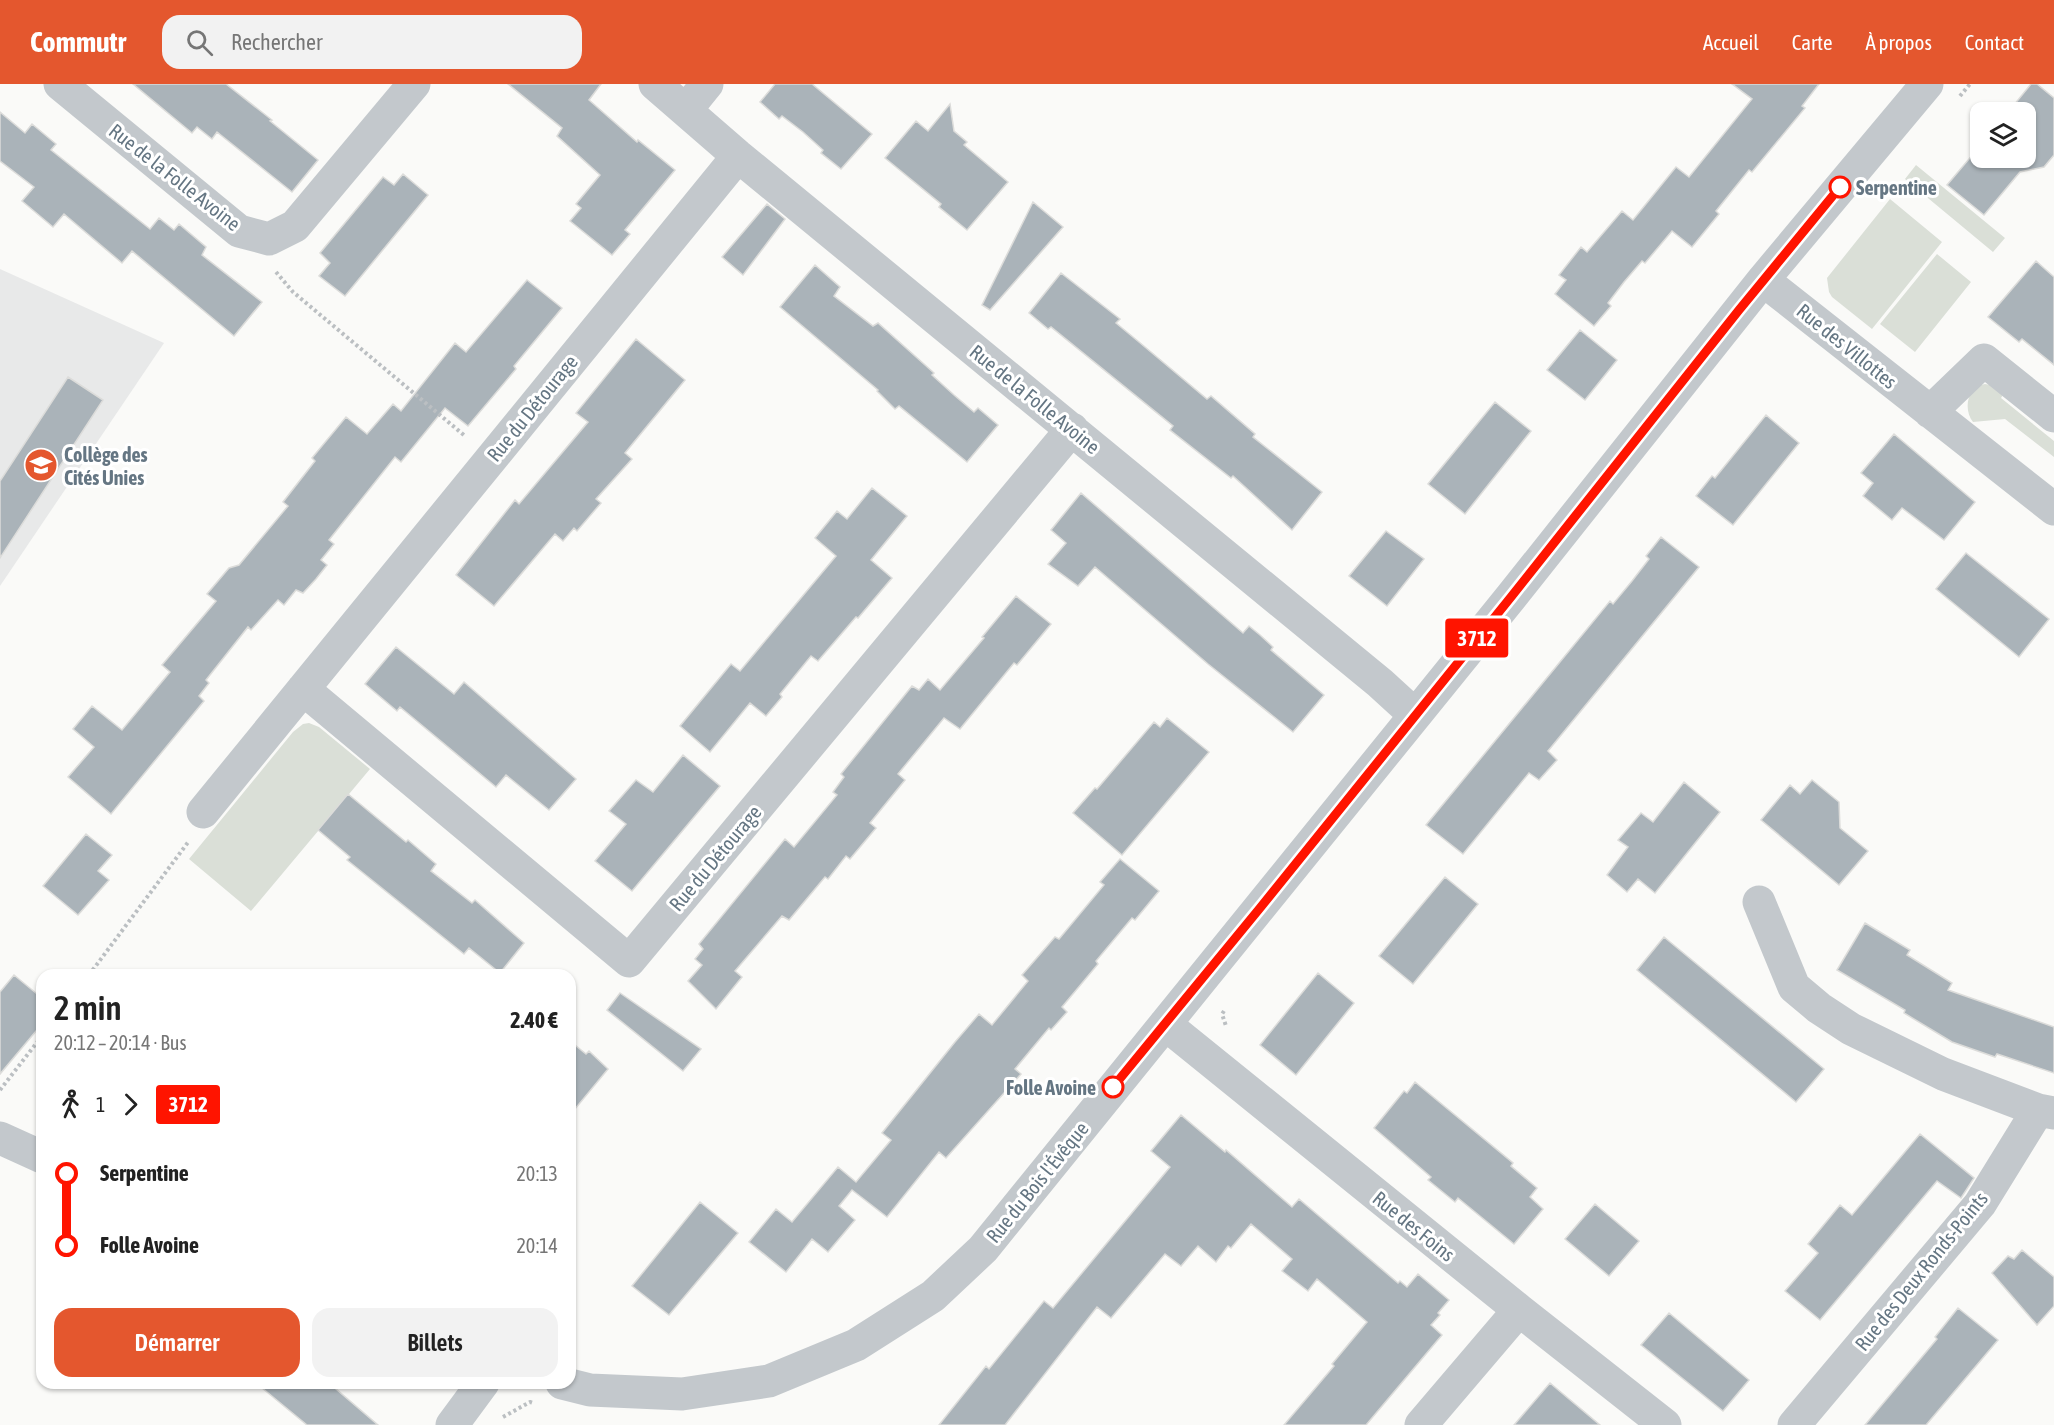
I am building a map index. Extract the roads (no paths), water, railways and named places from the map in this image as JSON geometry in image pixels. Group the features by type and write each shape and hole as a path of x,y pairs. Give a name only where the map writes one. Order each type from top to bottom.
{"street":[{"name":"Rue de la Folle Avoine","path":"60,84 239,231 269,239 295,226 414,84"},
{"name":"Rue de la Folle Avoine","path":"654,84 738,156 1380,683 1415,715"},
{"path":"686,110 707,84"},
{"name":"Rue du Bois l'Évêque","path":"576,1386 590,1390 682,1394 769,1381 856,1345 933,1296 983,1249 1763,280 1927,84"},
{"name":"Rue du Détourage","path":"203,812 738,156"},
{"name":"Rue des Villottes","path":"1763,280 2054,509"},
{"path":"1930,412 1984,360 2054,416"},
{"name":"Rue du Détourage","path":"303,689 629,961 1072,429"},
{"name":"Rue des Deux Ronds-Points","path":"1759,902 1794,987 1818,1008 1851,1029 1943,1074 2046,1112 1980,1204 1794,1425"},
{"name":"Rue des Foins","path":"1165,1024 1665,1425"},
{"path":"0,1138 36,1154"},
{"path":"1421,1425 1519,1310"},
{"path":"452,1425 479,1389"}],"place":[{"name":"Serpentine","path":"1840,187"},
{"name":"Collège des Cités Unies","path":"41,465"},
{"name":"Folle Avoine","path":"1113,1087"}]}
